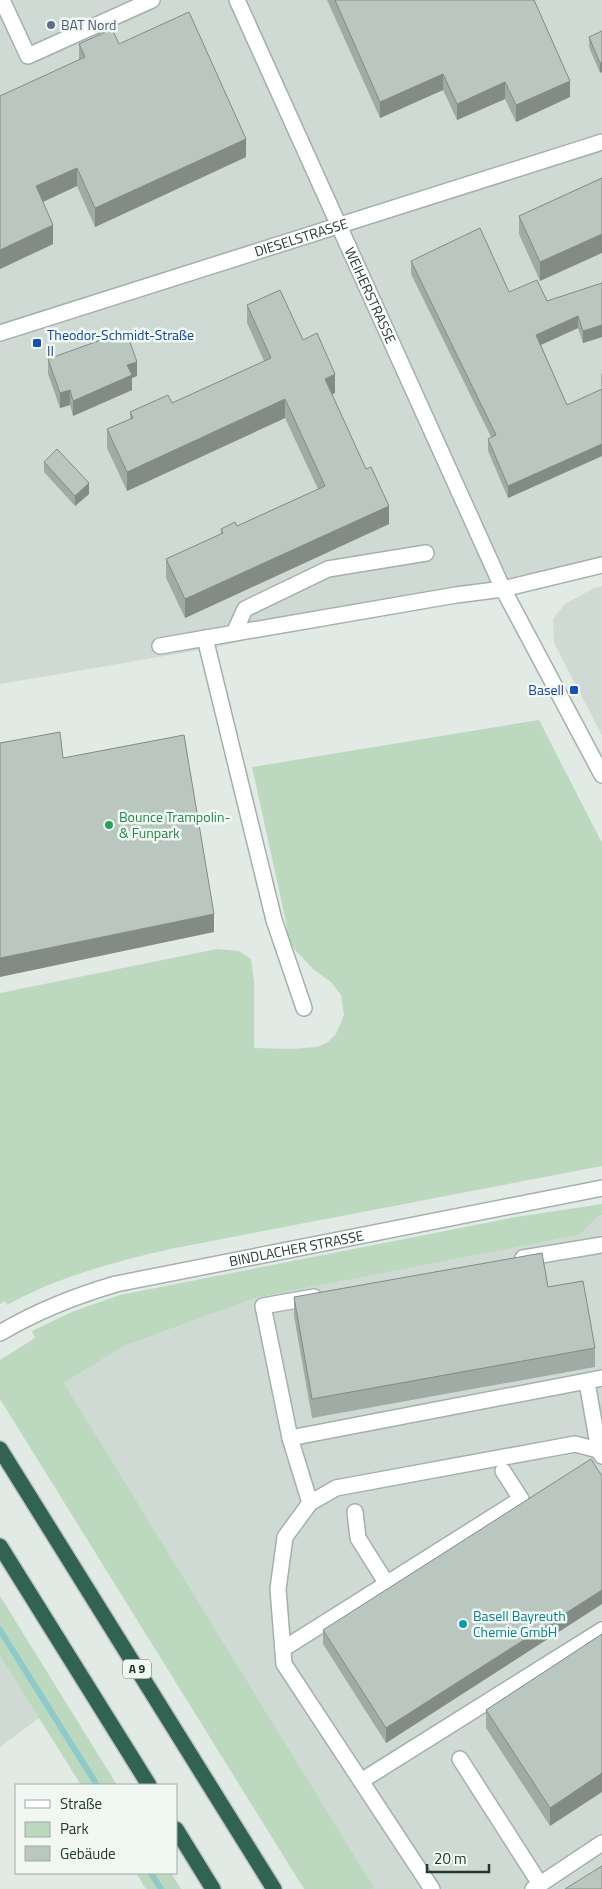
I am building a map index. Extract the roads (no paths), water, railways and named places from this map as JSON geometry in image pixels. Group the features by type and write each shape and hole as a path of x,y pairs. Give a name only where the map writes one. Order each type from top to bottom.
{"highway":[{"name":"A 9","path":"0,1448 274,1889"},
{"path":"0,1546 148,1784"},
{"path":"178,1832 213,1889"}],"street":[{"path":"2,0 28,56 152,0"},
{"name":"WEIHERSTRASSE","path":"237,0 504,589 602,775"},
{"name":"DIESELSTRASSE","path":"0,333 340,227 602,142"},
{"path":"234,633 245,609 328,569 426,553"},
{"path":"160,646 456,595 504,589 602,565"},
{"path":"205,638 274,920 304,1008"},
{"name":"BINDLACHER STRASSE","path":"0,1333 71,1298 116,1284 602,1188"},
{"path":"513,1260 602,1245"},
{"path":"310,1503 290,1438 263,1306 331,1294"},
{"path":"290,1438 602,1378"},
{"path":"586,1382 601,1453"},
{"path":"432,1889 284,1664 278,1589 285,1536 310,1503 336,1488 576,1444 601,1453"},
{"path":"283,1649 522,1500 503,1471"},
{"path":"355,1512 358,1538 387,1584"},
{"path":"361,1781 602,1630"},
{"path":"460,1759 537,1887 602,1843"}],"waterway":[{"path":"0,1630 96,1784"},
{"path":"152,1874 161,1889"}],"place":[{"name":"BAT Nord","path":"51,25"},
{"name":"Theodor-Schmidt-Straße II","path":"37,343"},
{"name":"Basell","path":"574,690"},
{"name":"Bounce Trampolin- & Funpark","path":"109,825"},
{"name":"Basell Bayreuth Chemie GmbH","path":"463,1624"}]}
